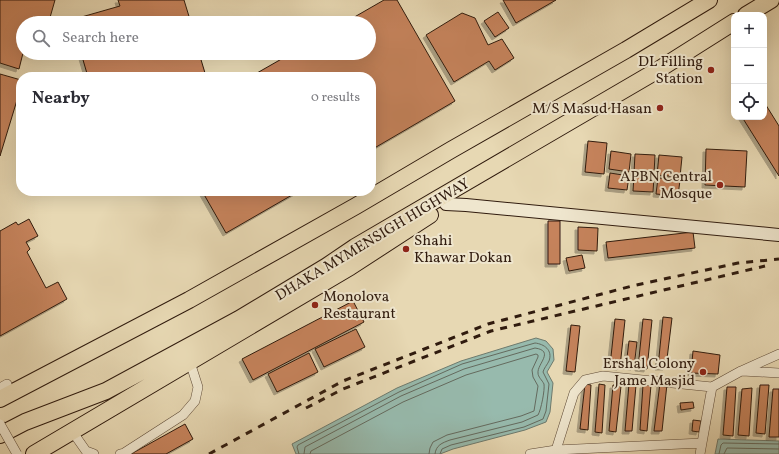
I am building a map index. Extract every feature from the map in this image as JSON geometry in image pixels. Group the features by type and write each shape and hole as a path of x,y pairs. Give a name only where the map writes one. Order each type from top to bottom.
{"highway":[{"path":"376,194 626,50 709,0"},
{"path":"751,12 771,0"},
{"name":"DHAKA MYMENSIGH HIGHWAY","path":"0,435 25,422 106,391 239,319 327,266 355,247 658,70 731,24"},
{"path":"34,454 350,267 446,204 474,178"},
{"path":"0,399 189,300 373,196"}],"street":[{"path":"446,204 473,205 779,234"},
{"path":"556,450 574,393 585,380 603,376 712,387 741,371 779,354"},
{"path":"120,454 124,453 183,415 195,401 198,387 190,362"},
{"path":"741,371 779,373"},
{"path":"700,454 712,387"},
{"path":"0,424 17,454"},
{"path":"72,432 86,451 94,454"},
{"path":"530,454 556,450 702,443"}],"water":[{"path":"536,338 546,341 553,349 554,360 547,372 553,383 550,412 546,422 525,430 453,449 440,454 296,454 292,444 397,388 461,361"},
{"path":"718,439 779,441 779,454 715,454"}],"building":[{"path":"0,0 55,0 50,16 16,16 16,60 21,60 19,69 0,63"},
{"path":"118,0 184,0 189,16 85,16 120,6"},
{"path":"384,0 397,0 455,101 376,147 376,72 259,72 280,60 376,60 376,16 356,16"},
{"path":"503,0 556,0 516,23"},
{"path":"498,12 509,28 495,37 484,21"},
{"path":"462,13 475,18 488,45 502,39 514,58 495,70 489,61 454,82 426,35"},
{"path":"83,60 201,60 205,72 87,72"},
{"path":"0,74 16,79 16,103 0,156"},
{"path":"767,107 779,126 779,176 744,120 767,120"},
{"path":"588,141 607,143 604,174 585,172"},
{"path":"706,149 747,151 745,187 705,185"},
{"path":"611,151 631,154 629,172 609,169"},
{"path":"635,154 655,155 654,174 634,173"},
{"path":"659,155 682,157 680,177 657,175"},
{"path":"610,173 629,176 627,190 608,188"},
{"path":"634,176 654,177 653,192 633,191"},
{"path":"658,178 680,180 678,196 656,194"},
{"path":"205,196 290,196 226,233"},
{"path":"29,219 38,236 26,242 30,249 27,252 46,288 58,282 67,299 0,336 0,231 16,222 18,225"},
{"path":"548,221 560,221 560,264 548,264"},
{"path":"578,227 598,228 597,251 578,250"},
{"path":"693,232 695,248 608,258 606,242"},
{"path":"582,255 585,268 569,271 566,258"},
{"path":"353,301 364,322 253,380 242,359"},
{"path":"663,317 672,318 666,367 658,367"},
{"path":"615,319 625,320 620,367 610,366"},
{"path":"643,319 652,320 647,369 638,368"},
{"path":"571,325 580,326 575,372 566,371"},
{"path":"356,329 365,347 324,367 315,349"},
{"path":"629,341 637,342 634,367 626,366"},
{"path":"693,351 720,355 718,374 691,373"},
{"path":"309,353 318,372 277,392 268,374"},
{"path":"660,383 667,384 662,431 654,431"},
{"path":"585,384 591,385 588,430 580,429"},
{"path":"599,384 605,385 602,433 595,432"},
{"path":"629,384 636,385 632,431 625,431"},
{"path":"613,385 621,386 616,432 609,431"},
{"path":"643,385 651,385 647,431 640,430"},
{"path":"760,385 769,385 765,434 756,433"},
{"path":"727,387 736,387 733,436 723,435"},
{"path":"752,388 749,436 738,435 742,389"},
{"path":"773,389 779,389 779,437 769,437"},
{"path":"693,402 694,408 681,410 680,403"},
{"path":"693,420 701,421 699,432 692,431"},
{"path":"185,424 193,439 166,454 131,454"}],"railway":[{"path":"209,454 343,381 488,324 632,286 738,263 779,259"},
{"path":"306,408 343,389 491,331 765,266"}],"place":[{"name":"DL Filling Station","path":"711,70"},
{"name":"M/S Masud Hasan","path":"660,108"},
{"name":"APBN Central Mosque","path":"720,185"},
{"name":"Shahi Khawar Dokan","path":"406,249"},
{"name":"Monolova Restaurant","path":"315,305"},
{"name":"Ershal Colony Jame Masjid","path":"703,372"}]}
